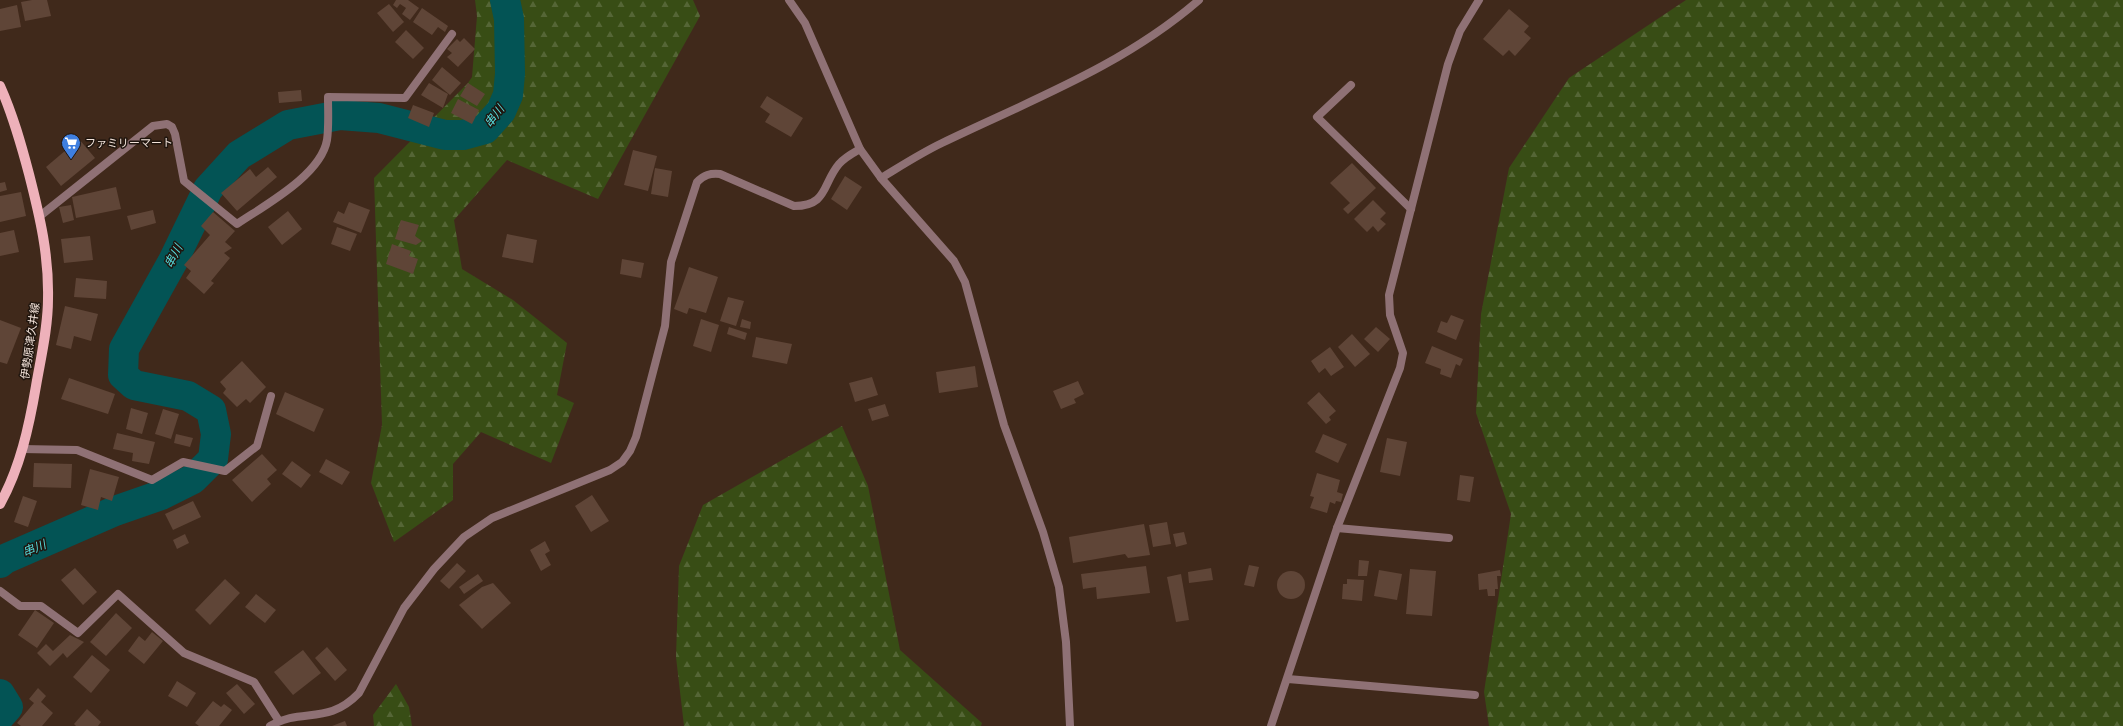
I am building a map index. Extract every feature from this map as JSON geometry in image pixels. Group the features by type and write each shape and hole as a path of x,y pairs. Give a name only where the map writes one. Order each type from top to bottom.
{"main road":[{"name":"伊勢原津久井線","path":"0,86 12,114 40,216 47,251 47,316 31,417 15,472 0,504"}],"street":[{"path":"789,0 804,23 860,149 881,178 954,261 965,282 1004,425 1043,532 1059,587 1066,642 1070,726"},
{"path":"881,178 940,144 1080,79 1132,49 1185,12 1199,0"},
{"path":"1271,726 1288,679 1337,528 1400,368 1403,353 1390,315 1389,295 1448,64 1460,31 1479,0"},
{"path":"40,216 153,126 167,124 172,127 175,134 184,181 237,224 304,177 317,160 327,142 328,97 405,98 452,34"},
{"path":"1351,85 1317,117 1411,210"},
{"path":"270,726 279,721 322,715 348,704 359,693 404,608 434,569 464,537 492,518 532,500 597,477 622,462 630,451 638,430 665,326 671,262 697,182 703,176 712,173 720,174 794,206 804,206 814,203 821,196 839,164 860,149"},
{"path":"22,449 77,450 152,480 183,462 225,471 257,446 271,396"},
{"path":"1337,528 1449,538"},
{"path":"0,591 20,606 41,606 78,633 118,594 184,653 254,682 279,721"},
{"path":"1288,679 1475,695"}],"green space":[{"path":"475,0 693,0 700,16 598,199 507,160 454,220 462,269 513,300 567,343 557,395 574,403 551,463 481,432 453,464 453,500 394,542 371,483 382,425 374,178 468,83 472,77 477,16"},
{"path":"1686,0 2123,0 2123,726 1489,726 1484,692 1511,514 1476,413 1481,314 1509,168 1569,78"},
{"path":"842,426 868,486 900,650 982,723 981,726 684,726 676,657 679,566 703,505"},
{"path":"396,684 409,707 412,726 374,726 373,715"}],"building":[{"path":"47,0 51,16 25,21 21,2"},
{"path":"396,0 408,0 419,8 410,20 402,14 406,8 400,4 397,8 393,5"},
{"path":"389,4 404,22 393,32 377,13"},
{"path":"17,5 21,27 0,31 0,9"},
{"path":"422,8 448,26 445,32 438,27 432,35 413,22"},
{"path":"1509,9 1529,26 1524,32 1531,38 1515,56 1509,50 1503,56 1483,39"},
{"path":"406,30 424,48 413,59 395,42"},
{"path":"464,38 475,49 458,67 447,57 452,53 447,49 457,39 460,42"},
{"path":"442,67 461,83 450,95 432,80"},
{"path":"429,83 448,94 443,108 421,95"},
{"path":"468,83 485,94 477,106 460,96"},
{"path":"301,90 302,101 279,103 278,92"},
{"path":"767,96 803,118 791,137 765,122 770,114 760,107"},
{"path":"458,99 479,110 472,124 451,113"},
{"path":"413,105 434,113 429,127 408,118"},
{"path":"79,139 95,158 61,186 46,167"},
{"path":"633,150 657,156 648,191 624,185"},
{"path":"1352,163 1376,188 1348,214 1343,209 1350,203 1330,183"},
{"path":"268,167 277,177 237,211 221,193 250,169 256,177"},
{"path":"655,168 672,171 668,197 651,194"},
{"path":"845,176 862,187 847,210 831,199"},
{"path":"5,182 7,190 0,192 0,183"},
{"path":"116,187 121,209 76,218 72,197"},
{"path":"21,192 26,216 0,222 0,196"},
{"path":"1373,200 1386,213 1380,219 1386,224 1378,232 1373,226 1367,232 1354,219"},
{"path":"349,202 370,210 361,233 333,222 338,211 344,214"},
{"path":"71,205 74,220 63,223 59,207"},
{"path":"153,210 156,223 131,230 127,216"},
{"path":"288,211 302,229 282,245 268,227"},
{"path":"213,212 235,231 225,242 232,248 224,253 230,258 211,281 214,283 204,294 186,278 191,271 184,265 210,235 201,226"},
{"path":"401,220 419,225 415,236 422,241 416,245 395,239"},
{"path":"337,227 357,234 350,251 331,244"},
{"path":"14,230 19,252 0,256 0,233"},
{"path":"507,234 537,240 533,263 502,257"},
{"path":"90,236 93,260 64,263 61,239"},
{"path":"392,244 411,251 409,256 418,259 413,274 386,264"},
{"path":"622,259 644,263 641,278 620,274"},
{"path":"689,267 718,277 706,313 689,308 687,314 674,309"},
{"path":"76,278 107,281 106,299 74,297"},
{"path":"728,297 744,301 736,326 720,321"},
{"path":"65,306 98,314 91,341 74,336 71,349 56,345"},
{"path":"1451,315 1464,320 1456,340 1437,332 1441,321 1447,323"},
{"path":"701,319 719,325 711,352 693,346"},
{"path":"742,319 751,322 750,329 740,327"},
{"path":"0,320 21,328 7,364 0,362"},
{"path":"729,327 747,333 745,340 727,334"},
{"path":"1376,327 1390,339 1378,352 1364,339"},
{"path":"1352,334 1370,354 1355,367 1338,347"},
{"path":"756,337 792,344 787,364 752,357"},
{"path":"1432,346 1463,359 1460,366 1456,364 1451,378 1440,374 1441,369 1425,363"},
{"path":"1330,347 1344,367 1331,376 1325,368 1319,373 1311,361"},
{"path":"242,361 266,387 250,403 246,399 237,407 223,393 226,389 220,382"},
{"path":"975,366 978,387 939,393 936,372"},
{"path":"872,377 878,395 855,402 849,383"},
{"path":"69,378 115,394 108,414 61,399"},
{"path":"1078,381 1084,394 1074,399 1076,403 1061,409 1053,391"},
{"path":"285,392 324,409 314,432 276,414"},
{"path":"1319,392 1336,411 1329,417 1331,420 1326,424 1307,403"},
{"path":"885,404 889,416 872,421 868,409"},
{"path":"131,408 148,413 142,434 126,429"},
{"path":"163,409 179,414 171,439 155,434"},
{"path":"117,433 155,442 149,464 132,461 133,453 113,449"},
{"path":"176,434 193,438 190,447 174,443"},
{"path":"1323,434 1347,444 1338,463 1315,452"},
{"path":"1387,438 1407,442 1400,476 1380,472"},
{"path":"262,454 277,470 267,479 271,484 252,502 232,480"},
{"path":"326,459 350,472 342,485 319,472"},
{"path":"292,461 311,475 301,488 282,474"},
{"path":"34,463 72,464 71,488 33,487"},
{"path":"90,469 119,477 112,501 101,497 98,510 81,505"},
{"path":"1317,473 1340,480 1337,492 1343,494 1341,502 1336,501 1335,504 1330,502 1327,513 1310,508 1314,497 1310,496"},
{"path":"1460,475 1474,477 1470,502 1457,500"},
{"path":"592,495 609,521 591,532 575,506"},
{"path":"23,496 37,501 28,527 14,522"},
{"path":"193,501 201,517 173,530 165,514"},
{"path":"1167,522 1171,544 1153,547 1149,525"},
{"path":"1144,524 1150,555 1128,558 1125,554 1073,563 1069,537"},
{"path":"1184,532 1187,544 1176,547 1173,534"},
{"path":"185,534 189,543 177,549 173,540"},
{"path":"545,541 550,551 545,554 551,565 541,571 530,550"},
{"path":"1359,560 1369,561 1367,576 1358,576"},
{"path":"457,563 466,571 449,589 440,581"},
{"path":"1249,565 1259,567 1254,587 1244,585"},
{"path":"1146,566 1150,593 1097,599 1096,587 1083,589 1081,574"},
{"path":"75,568 97,592 83,605 61,580"},
{"path":"1211,568 1213,580 1189,583 1188,572"},
{"path":"1410,569 1436,571 1432,616 1406,614"},
{"path":"1379,570 1402,574 1397,600 1374,596"},
{"path":"1500,570 1501,576 1497,576 1498,589 1495,589 1495,596 1488,596 1487,589 1479,590 1478,574"},
{"path":"1291,571 1297,572 1301,575 1304,579 1304,591 1301,595 1297,598 1291,599 1285,598 1281,595 1278,591 1277,585 1278,579 1281,575 1285,572"},
{"path":"478,574 483,581 464,594 459,587"},
{"path":"1181,574 1189,620 1176,622 1167,577"},
{"path":"225,579 240,593 210,625 195,610"},
{"path":"1347,579 1364,580 1362,601 1342,599 1343,584 1347,584"},
{"path":"493,583 511,603 482,629 459,605 482,587"},
{"path":"256,594 276,610 265,623 245,607"},
{"path":"35,610 54,623 37,648 18,635"},
{"path":"116,613 132,628 106,656 90,642"},
{"path":"152,632 163,641 144,664 128,651 139,636 145,641"},
{"path":"70,635 84,642 67,658 63,653 50,666 37,653 46,644 53,651"},
{"path":"327,647 347,670 335,681 315,658"},
{"path":"303,650 321,673 293,695 274,672"},
{"path":"92,655 110,670 91,693 73,677"},
{"path":"177,681 196,693 187,707 168,696"},
{"path":"237,684 255,704 244,714 226,693"},
{"path":"38,688 46,696 41,702 53,713 42,726 21,726 17,723 34,703 29,699"},
{"path":"213,701 221,707 224,704 232,710 219,726 199,726 195,723"},
{"path":"87,709 101,722 98,726 76,726 74,724"},
{"path":"345,721 347,726 332,726"}],"waterway":[{"name":"串川","path":"0,563 5,559 115,511 161,495 193,479 213,459 216,434 211,410 188,396 134,385 123,375 124,349 173,261 208,189 239,155 288,125 340,115 379,118 445,135 463,135 485,129 501,111 508,95 510,74 509,19 505,0"},
{"name":"串川","path":"0,694 8,707 0,716"}],"place":[{"name":"ファミリーマート","path":"71,160"}]}
